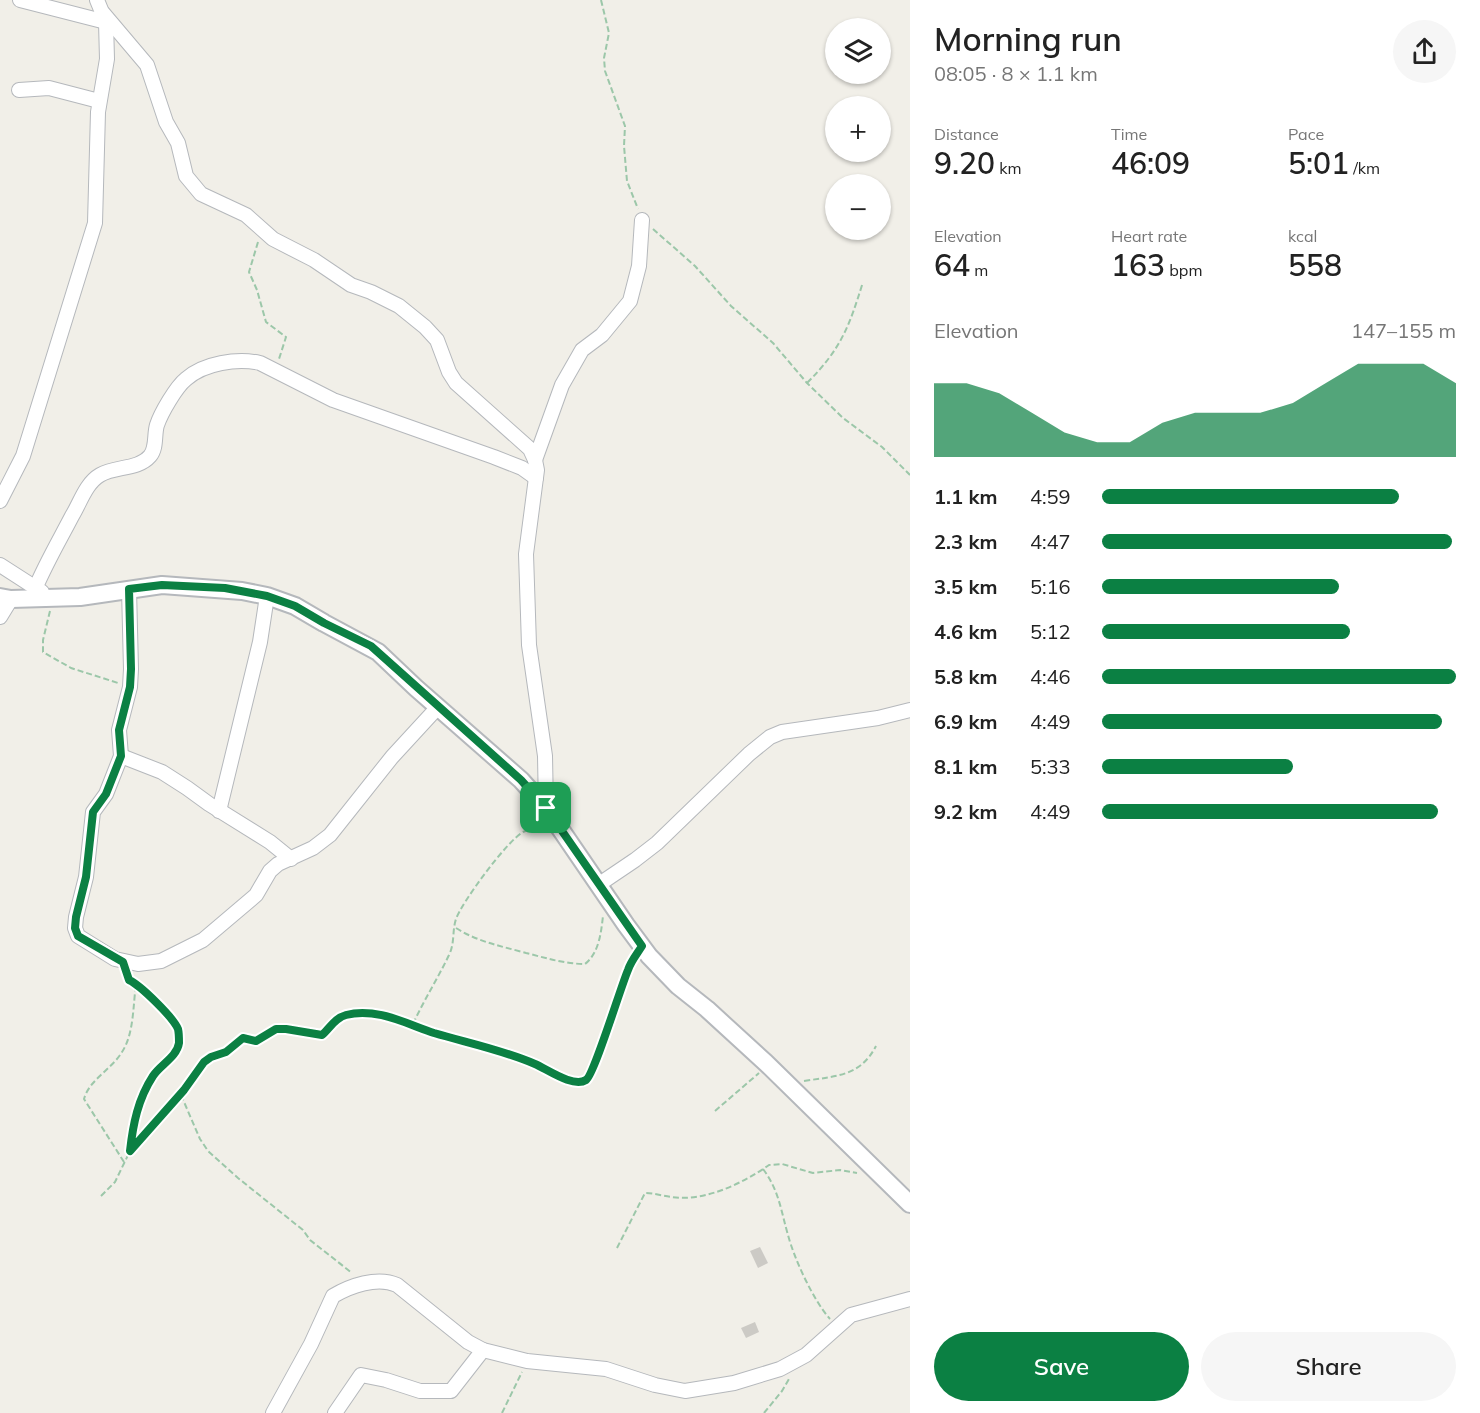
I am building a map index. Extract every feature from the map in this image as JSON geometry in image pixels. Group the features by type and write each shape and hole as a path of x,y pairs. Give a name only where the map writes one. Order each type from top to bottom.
{"street":[{"path":"20,0 105,17"},
{"path":"97,0 105,17 142,58 150,72 166,122 178,142 188,180 205,196 238,210 273,239 314,260 351,285 390,300 414,317 437,340 452,378 530,449 535,460 536,478 526,565 529,645 545,756 546,808"},
{"path":"0,501 23,456 94,227 99,101 107,59 105,17"},
{"path":"19,90 49,88 99,101"},
{"path":"535,460 562,385 582,350 602,335 630,301 639,266 642,222"},
{"path":"35,589 44,566 88,486 102,473 129,467 150,457 153,452 156,426 161,415 186,379 198,371 230,362 247,360 274,370 333,400 494,457 522,468 536,478"},
{"path":"0,565 35,589 54,597"},
{"path":"0,617 6,598 80,597 162,585 215,588 267,596 295,606 371,646 521,780 546,808 600,889 642,946 678,986 707,1009 768,1066 910,1204"},
{"path":"129,589 130,687 119,730 121,756 106,794 93,812 86,877 75,928 78,936 123,962 152,963 170,957 203,940 256,895 270,871 278,864 313,848 330,835 392,758 438,707"},
{"path":"219,811 260,642 267,596"},
{"path":"600,889 657,843 724,777 770,737 782,732 878,718 910,710"},
{"path":"121,756 162,772 270,842 291,859"},
{"path":"273,1413 311,1344 333,1296 363,1284 384,1282 397,1286 468,1342 483,1350 527,1361 606,1369 674,1390 685,1391 753,1378 797,1361 855,1313 910,1299"},
{"path":"335,1413 361,1375 420,1391 451,1391 483,1350"}],"path":[{"path":"601,0 609,33 604,58 607,82 625,126 627,181 642,222 659,232 695,266 720,295 773,343 807,383 843,417 882,447 910,475"},
{"path":"262,229 249,272 266,322 286,337 274,370"},
{"path":"807,383 828,362 843,338 863,282"},
{"path":"54,597 43,640 44,652 70,668 130,687"},
{"path":"413,1024 425,997 449,955 454,940 454,927 460,911 475,887 516,837 525,831 549,829 562,832"},
{"path":"454,927 473,938 493,945 553,960 585,964 591,960 599,943 604,907 600,889"},
{"path":"101,1196 116,1182 130,1151 180,1094 204,1062 226,1052 243,1038 256,1041 276,1029 322,1035 339,1017 352,1014 381,1016 480,1045 533,1063 573,1082 583,1082 592,1073 602,1041 618,1004 627,971 642,946"},
{"path":"123,962 127,977 175,1024 178,1029 179,1043 177,1050 152,1076 140,1101 133,1120 130,1151"},
{"path":"124,1162 84,1099 92,1085 110,1069 123,1051 128,1039 136,984"},
{"path":"786,1083 838,1076 852,1071 866,1063 876,1046"},
{"path":"715,1111 768,1066"},
{"path":"180,1094 200,1139 208,1151 303,1230 310,1240 348,1269 363,1284"},
{"path":"617,1248 645,1193 674,1198 705,1195 724,1189 777,1163 807,1172 840,1170 880,1176"},
{"path":"763,1169 777,1192 788,1236 816,1300 838,1327"},
{"path":"502,1413 527,1361"},
{"path":"764,1413 782,1391 797,1361"}],"building":[{"path":"760,1247 768,1263 758,1268 750,1251"},
{"path":"755,1322 759,1332 746,1338 741,1328"}],"route":[{"path":"162,585 225,588 267,596 295,606 371,646 385,657 416,688 521,780 546,808 642,946 627,971 618,1004 588,1079 583,1082 573,1082 533,1063 396,1019 366,1014 344,1015 334,1021 322,1035 276,1029 256,1041 243,1038 226,1052 211,1057 204,1062 184,1090 130,1151 133,1120 140,1101 152,1076 177,1050 178,1029 169,1016 129,980 123,962 78,936 75,928 86,877 93,812 106,794 121,756 119,730 130,687 131,669 129,589 162,585"}]}
